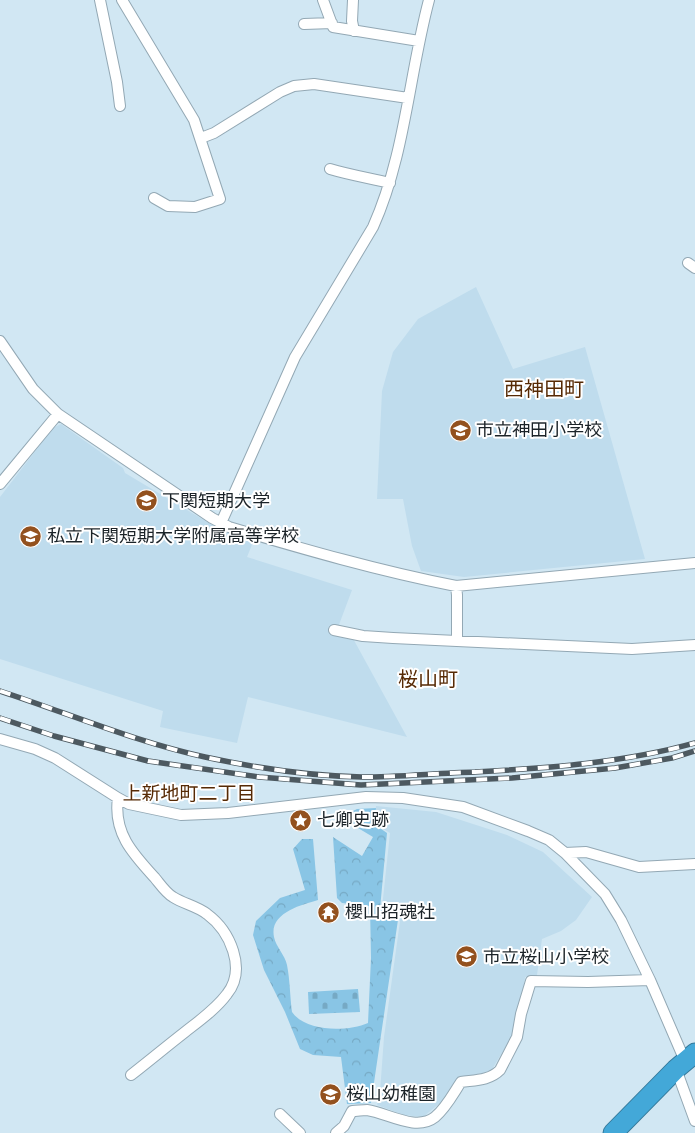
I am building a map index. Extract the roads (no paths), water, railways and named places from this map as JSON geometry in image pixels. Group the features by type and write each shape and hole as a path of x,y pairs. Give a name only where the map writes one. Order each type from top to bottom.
{"highway":[{"path":"613,1133 685,1061"}],"street":[{"path":"100,0 117,82 120,106"},
{"path":"122,0 194,120 220,199 195,207 168,206 154,198"},
{"path":"323,0 333,27 419,41"},
{"path":"353,0 352,21 354,31"},
{"path":"221,523 295,357 373,227 381,209 390,184 398,151 419,41 429,0"},
{"path":"304,24 332,24"},
{"path":"201,138 214,133 280,92 294,86 314,84 408,98"},
{"path":"330,169 390,184"},
{"path":"0,341 33,389 58,414 221,523 261,537 456,586 695,563"},
{"path":"0,484 58,414"},
{"path":"456,586 457,640"},
{"path":"334,630 363,636 632,649 695,646"},
{"path":"0,739 35,749 55,758 129,804 181,814 236,812 366,797 403,798 463,807 498,818 549,840 565,853 605,894 621,920 650,980 685,1061 695,1121"},
{"path":"118,798 116,813 129,849 172,897 206,912 214,918 227,936 236,965 235,978 228,994 207,1015 131,1075"},
{"path":"565,853 586,852 639,867 695,864"},
{"path":"336,1133 344,1126 352,1111 368,1110 404,1120 425,1122 434,1117 448,1102 461,1082 488,1078 496,1074 518,1037 521,1014 531,981 650,980"},
{"path":"280,1114 300,1133"}],"railway":[{"path":"0,691 179,751 244,765 322,775 390,776 586,764 668,750 695,743"},
{"path":"0,718 54,736 148,761 259,777 361,785 512,778 615,768 672,758 695,751"}],"place":[{"name":"市立神田小学校","path":"460,430"},
{"name":"下関短期大学","path":"146,501"},
{"name":"私立下関短期大学附属高等学校","path":"31,536"},
{"name":"七卿史跡","path":"301,820"},
{"name":"櫻山招魂社","path":"329,912"},
{"name":"市立桜山小学校","path":"467,957"},
{"name":"桜山幼稚園","path":"330,1094"}],"district":[{"name":"西神田町","path":"544,389"},
{"name":"桜山町","path":"428,679"},
{"name":"上新地町二丁目","path":"189,793"}]}
